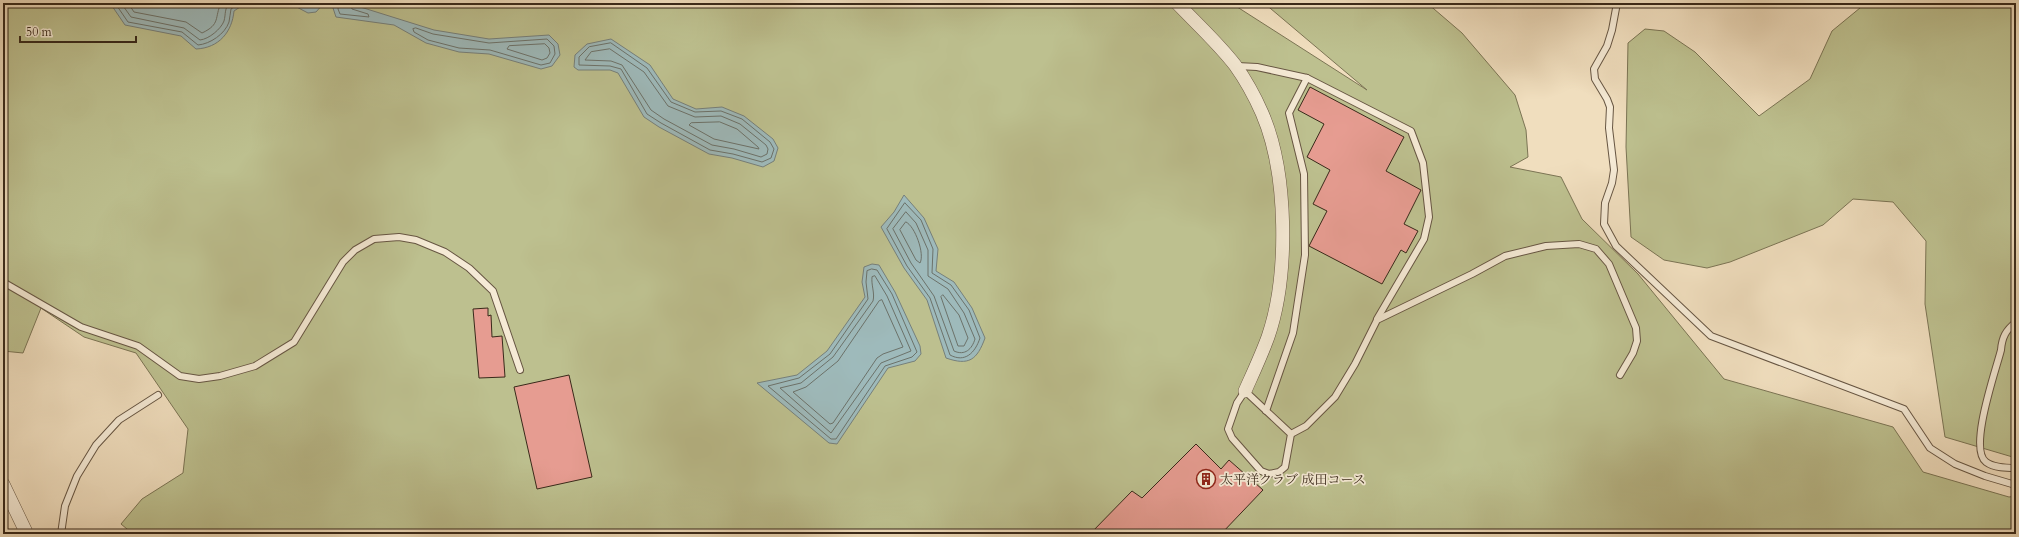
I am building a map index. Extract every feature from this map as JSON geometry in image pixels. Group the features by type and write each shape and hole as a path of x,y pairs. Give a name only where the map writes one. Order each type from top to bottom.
{"street":[{"path":"1177,3 1235,66 1262,113 1274,155 1282,200 1281,257 1278,294 1268,337 1246,391"},
{"path":"3,484 27,534"}],"lane":[{"path":"1617,3 1612,30 1607,46 1594,69 1595,79 1608,98 1610,107 1609,128 1614,170 1612,183 1605,203 1604,224 1616,246 1711,336 1904,409 1930,448 1955,464 1985,476 2016,484"},
{"path":"1235,66 1257,67 1307,78 1410,131 1423,164 1429,217 1424,239 1377,320 1355,364 1335,397 1306,426 1291,434 1284,467 1278,472 1269,474 1261,471 1232,438 1228,429 1237,403 1246,391 1291,434"},
{"path":"1266,411 1292,333 1305,255 1304,174 1289,113 1307,78"},
{"path":"3,282 81,328 138,346 180,376 199,379 220,376 255,366 294,342 343,262 355,250 374,239 399,237 416,240 445,252 469,268 493,291 520,370"},
{"path":"1377,320 1472,274 1505,256 1546,246 1579,244 1596,249 1609,264 1636,328 1637,341 1633,353 1620,375"},
{"path":"2016,322 2008,328 2002,339 2001,350 1979,437 1981,454 1986,462 1999,467 2016,468"},
{"path":"61,534 65,506 77,476 96,445 119,420 158,395"}],"green space":[{"name":"太平洋クラブ 成田コース","path":"3,3 1231,3 1367,90 1264,3 1427,3 1462,33 1515,95 1526,130 1528,157 1510,167 1561,177 1582,219 1638,274 1724,379 1893,427 1923,472 2009,497 2016,496 2016,534 133,534 121,524 142,499 183,473 188,429 136,353 84,337 41,308 23,353 3,351"},
{"path":"1866,3 2016,3 2016,458 1945,437 1925,304 1926,241 1893,202 1853,199 1823,225 1730,262 1707,268 1664,260 1631,237 1626,147 1628,43 1645,29 1664,31 1695,52 1759,116 1810,79 1832,31"}],"water":[{"path":"110,3 246,3 234,11 233,19 223,38 211,46 196,49 181,36 125,25"},
{"path":"289,3 324,3 316,12 308,13"},
{"path":"336,3 352,3 354,5 434,30 489,39 549,35 558,44 560,55 552,66 541,69 489,54 459,52 426,43 394,25 336,17 333,8"},
{"path":"611,39 650,65 673,99 696,109 722,107 744,116 773,139 778,148 774,161 763,167 732,158 709,154 659,127 644,117 618,73 610,70 578,70 574,67 575,55 587,44"},
{"path":"904,195 924,218 938,249 936,271 954,282 972,308 985,338 979,352 971,359 966,361 946,358 927,300 904,268 881,227 894,212"},
{"path":"872,264 879,265 895,292 920,346 921,354 915,361 888,368 837,444 829,443 757,383 797,375 827,351 865,297 862,282 864,267"}],"building":[{"path":"1310,87 1404,137 1386,171 1421,190 1404,224 1418,231 1406,253 1401,250 1382,284 1309,246 1327,211 1313,204 1330,170 1307,157 1324,124 1298,110"},
{"path":"488,308 488,316 491,315 492,337 502,336 505,377 479,378 473,309"},
{"path":"569,375 592,477 537,489 514,387"},
{"name":"太平洋クラブ 成田コース","path":"1196,444 1221,469 1229,460 1263,490 1221,534 1090,534 1132,491 1142,498"}],"place":[{"name":"太平洋クラブ 成田コース","path":"1206,479"}]}
